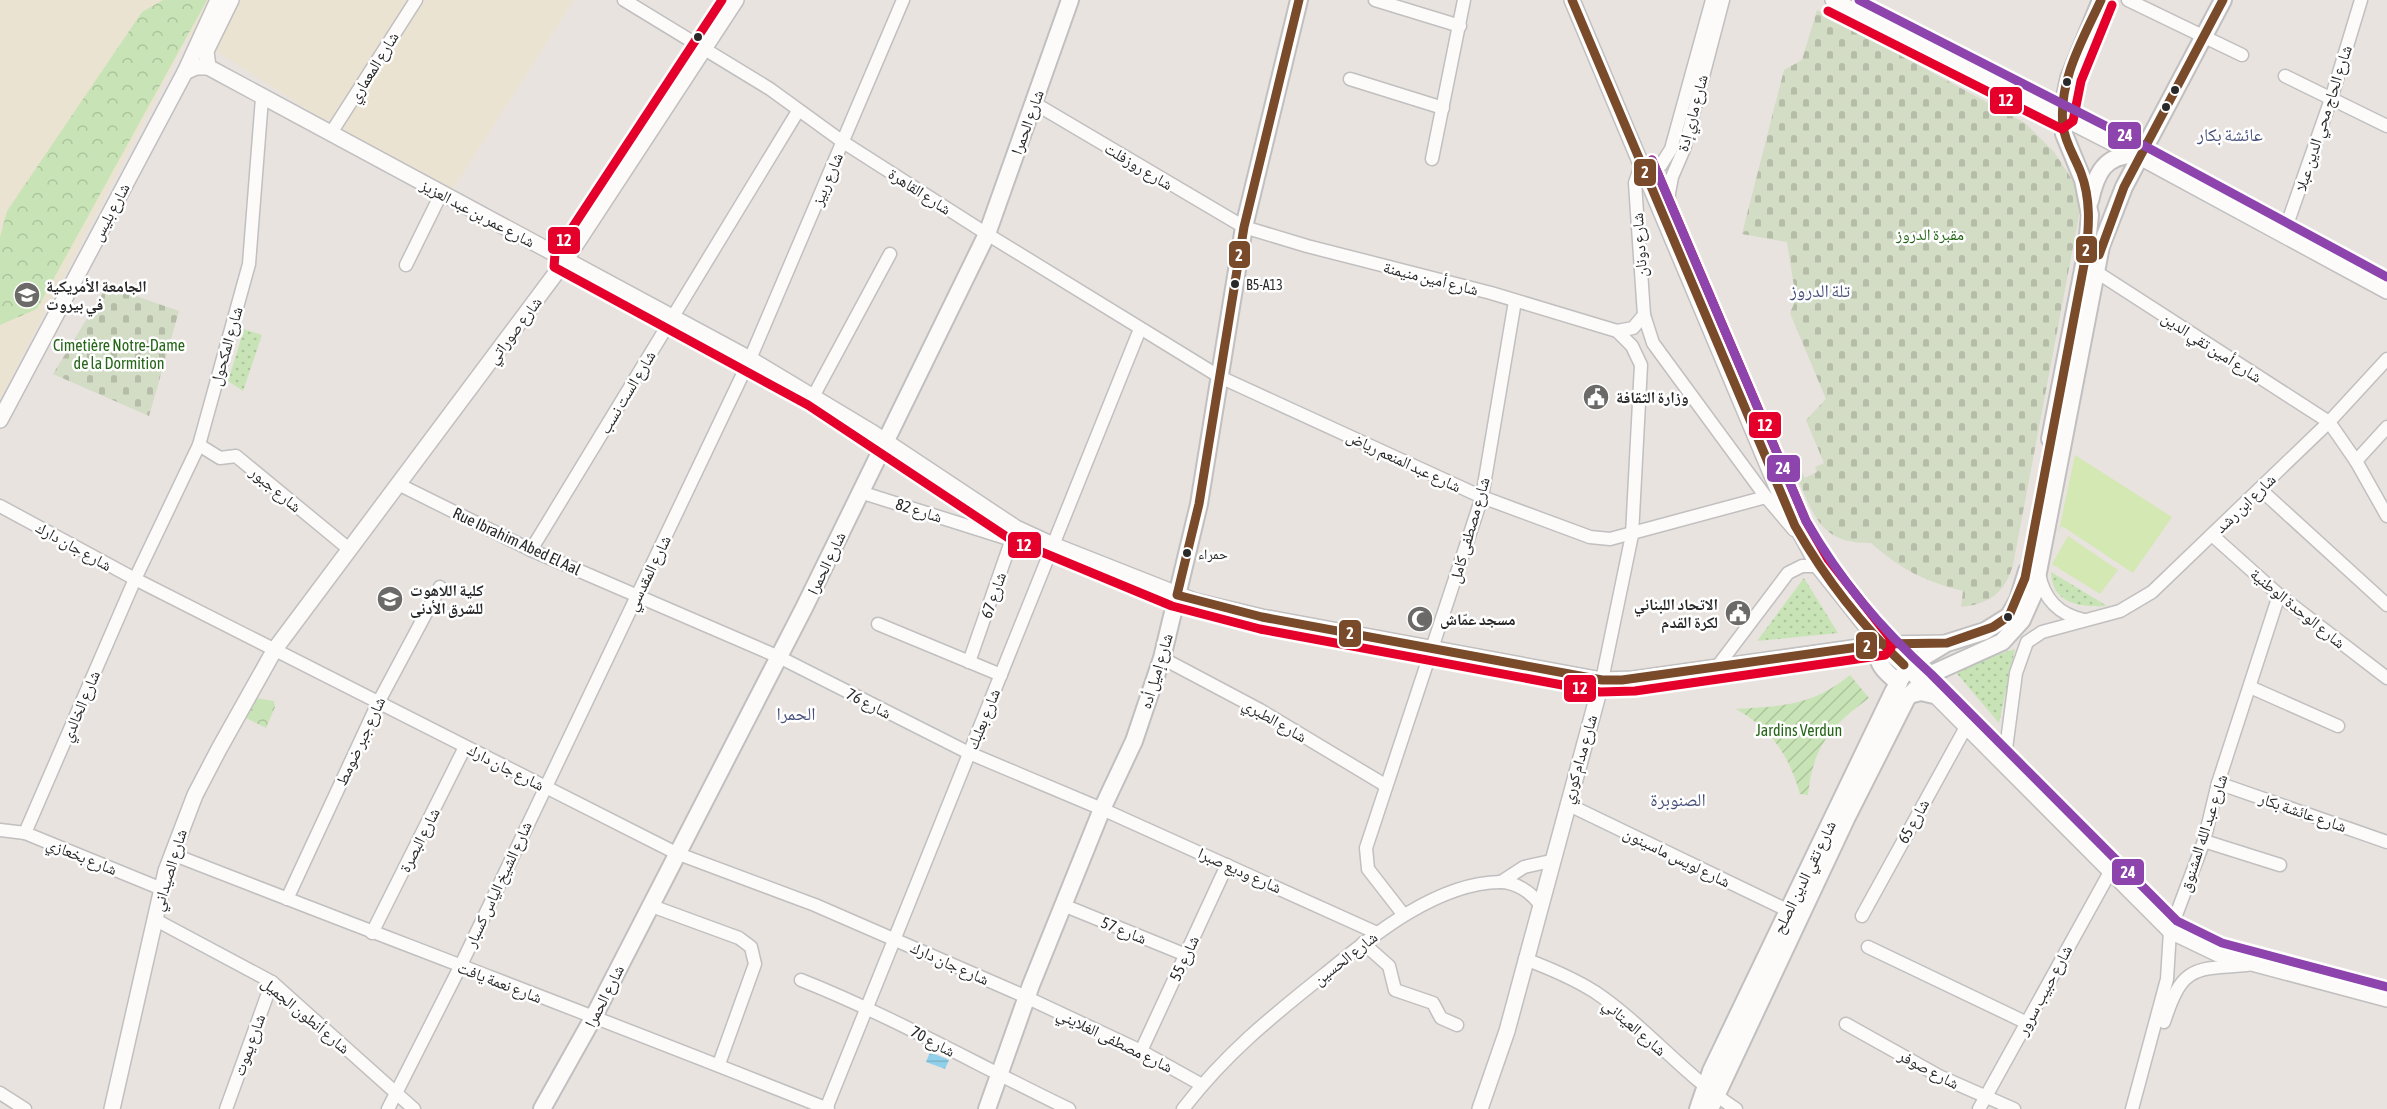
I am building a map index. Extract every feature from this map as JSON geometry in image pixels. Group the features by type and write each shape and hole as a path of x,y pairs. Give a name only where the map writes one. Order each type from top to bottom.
{"main road":[{"name":"شارع الحمرا","path":"542,1109 593,1018 649,905 779,657 987,234 1070,0"},
{"name":"شارع إميل أده","path":"987,1109 1063,905 1102,809 1134,741 1162,658 1199,504 1244,227 1299,0"},
{"path":"2090,204 2081,173 2064,134 2062,117 2069,78 2101,0"},
{"path":"1907,668 1947,643 1994,627 2014,609 2025,578 2096,271 2111,217 2138,156 2223,0"},
{"path":"2050,472 2086,254 2090,204 2096,177 2103,166 2114,157 2138,156"},
{"name":"شارع تقي الدين الصلح","path":"1710,1097 1787,910 1904,689 1922,682 1929,675 1996,646 2008,636 2028,609 2038,570 2050,472"},
{"path":"1880,644 1876,654 1879,663 1904,689 1934,695"},
{"name":"شارع تقي الدين الصلح","path":"1710,1097 1884,741 1904,689 1907,668"},
{"path":"1698,1109 1710,1097"}],"street":[{"name":"شارع المعماري","path":"331,133 416,0"},
{"name":"شارع القاهرة","path":"624,0 770,89 843,142 987,234 1220,377"},
{"name":"شارع صوراتي","path":"275,648 565,261 736,0"},
{"name":"شارع ربيز","path":"750,359 903,0"},
{"path":"1375,0 1460,26"},
{"path":"1432,159 1464,0"},
{"path":"1572,0 1641,165"},
{"name":"شارع ماري إدة","path":"1641,165 1649,167 1661,165 1671,149 1712,0"},
{"name":"شارع ماري إدة","path":"1668,227 1672,177 1684,149 1723,0"},
{"path":"1833,0 2138,156 2387,291"},
{"path":"2127,0 2242,55"},
{"name":"شارع الحاج محي الدين عبلا","path":"2283,236 2331,99 2361,0"},
{"path":"186,72 196,67 208,67 206,51 222,1"},
{"name":"شارع بليس","path":"0,420 222,1"},
{"name":"شارع عمر بن عبد العزيز","path":"208,67 814,395 885,440 1014,534 1053,545 1177,595 1262,617 1433,646 1602,680 1633,680 1880,644 1947,643"},
{"path":"2285,76 2387,126"},
{"path":"1350,79 1443,108"},
{"name":"شارع المكحول","path":"135,579 198,445 249,264 262,98"},
{"name":"شارع روزفلت","path":"1035,103 1244,227"},
{"name":"شارع الست نسب","path":"531,550 798,111"},
{"name":"شارع دونان","path":"1641,165 1781,497 1818,566 1880,644 1922,682 2170,931 2201,947 2252,964 2387,999"},
{"name":"شارع دونان","path":"1641,165 1635,188 1644,315 1650,336 1766,497 1804,542"},
{"path":"406,265 441,194"},
{"name":"شارع أمين منيمنة","path":"1244,227 1617,331 1632,346"},
{"path":"814,395 890,254"},
{"name":"شارع أمين تقي الدين","path":"2096,271 2329,422"},
{"name":"شارع مصطفى كامل","path":"1403,914 1373,877 1366,861 1369,836 1482,497 1515,301"},
{"path":"1617,331 1633,328 1644,315"},
{"name":"شارع بعلبك","path":"827,1109 1140,329"},
{"name":"شارع مدام كوري","path":"1480,1109 1506,1031 1539,903 1602,680 1632,535 1641,365 1632,346"},
{"path":"1641,365 1649,355 1661,354"},
{"name":"شارع المقدسي","path":"544,787 750,359"},
{"name":"شارع ابن رشد","path":"2004,764 2016,673 2023,647 2042,632 2120,611 2142,600 2329,422 2387,359"},
{"name":"شارع عبد المنعم رياض","path":"1220,377 1482,497 1590,537 1610,539 1632,535 1766,497"},
{"path":"2329,422 2356,460 2387,516"},
{"path":"2356,460 2387,427"},
{"name":"شارع جبور","path":"198,445 220,458 237,456 349,549"},
{"name":"Rue Ibrahim Abed El Aal","path":"398,484 531,550 638,595"},
{"path":"2260,489 2387,605"},
{"name":"شارع 82","path":"860,492 1014,534"},
{"name":"شارع جان دارك","path":"0,506 135,579 676,853 815,905 1027,997"},
{"name":"شارع 67","path":"969,662 1014,534"},
{"name":"شارع الوحدة الوطنية","path":"2212,535 2278,595 2387,678"},
{"path":"1717,667 1788,573 1802,566 1818,566"},
{"path":"2038,570 2041,585 2054,605 2073,618 2085,621"},
{"name":"شارع الخالدي","path":"25,833 135,579"},
{"name":"شارع جبر ضومط","path":"287,899 378,703 440,587"},
{"name":"شارع 76","path":"638,595 779,657 969,753 1102,809"},
{"name":"شارع عبد الله المشنوق","path":"2132,1109 2167,979 2170,931 2204,841 2218,783 2278,595"},
{"path":"878,624 1000,675"},
{"name":"شارع الصيداني","path":"112,1109 154,919 172,854 200,786 275,648"},
{"name":"شارع الطبري","path":"1162,658 1260,711 1385,785"},
{"path":"2250,687 2338,726"},
{"name":"شارع 65","path":"1862,916 1966,727"},
{"name":"شارع البصرة","path":"372,933 465,747"},
{"name":"شارع عائشة بكار","path":"2218,783 2387,842"},
{"name":"شارع الشيخ الياس كسبار","path":"388,1109 460,967 544,787"},
{"name":"شارع لويس ماسينون","path":"1567,804 1787,910"},
{"name":"شارع وديع صبرا","path":"1102,809 1377,933"},
{"name":"شارع بخعازي","path":"0,830 25,833 162,889"},
{"path":"2204,841 2280,865"},
{"name":"شارع نعمة يافت","path":"172,854 460,967 719,1064 827,1109"},
{"path":"1501,882 1524,867 1551,861"},
{"name":"شارع 55","path":"1141,1051 1227,865"},
{"name":"شارع حبيب سرور","path":"1982,1104 2110,872"},
{"path":"1501,882 1523,889 1539,903"},
{"name":"شارع الحسين","path":"1183,1108 1246,1037 1363,943 1403,914 1462,890 1501,882"},
{"path":"649,905 739,938 751,947 755,964 719,1064"},
{"name":"شارع 57","path":"1063,905 1186,955"},
{"name":"شارع أنطون الجميل","path":"154,919 272,982 414,1109"},
{"path":"1363,943 1389,966 1395,990 1433,1003 1441,1018 1457,1025"},
{"path":"1868,947 2027,1023"},
{"name":"شارع العيتاني","path":"1525,959 1556,971 1596,993 1710,1097 1736,1109"},
{"path":"2141,1109 2162,1027 2178,986 2192,972 2205,967 2252,964"},
{"name":"شارع 70","path":"801,980 867,1006 999,1076 1069,1109"},
{"name":"شارع يموت","path":"226,1109 272,982"},
{"name":"شارع مصطفى الغلايني","path":"1027,997 1141,1051 1202,1085"},
{"name":"شارع صوفر","path":"1846,1024 1982,1104 2014,1109"},
{"path":"0,1093 25,1109"}],"shaded area":[{"name":"الجامعة الأمريكية في بيروت","path":"0,0 574,0 451,192 327,122 216,51 188,37 0,399"}],"green space":[{"path":"163,0 207,0 37,309 0,325 0,237 7,211 142,12"},
{"name":"مقبرة الدروز","path":"1817,10 2025,123 2054,152 2075,184 2080,210 2013,565 2010,575 2000,590 1988,600 1980,603 1961,607 1963,591 1914,573 1871,543 1854,542 1830,532 1814,514 1796,475 1802,472 1805,478 1817,472 1815,467 1824,463 1806,420 1826,399 1790,313 1796,299 1787,242 1742,234 1784,70 1802,60"},
{"name":"Cimetière Notre-Dame de la Dormition","path":"107,286 179,311 149,416 53,374"},
{"path":"244,329 262,335 243,391 228,381"},
{"path":"2075,455 2172,517 2133,573 2062,526 2059,531"},
{"path":"2068,536 2118,570 2100,594 2052,564"},
{"path":"2051,572 2107,606 2087,606 2062,598 2053,583"},
{"path":"1804,578 1838,633 1757,641"},
{"path":"2015,649 1999,723 1953,669"},
{"name":"Jardins Verdun","path":"1850,675 1869,698 1844,718 1826,739 1814,763 1808,795 1800,794 1796,780 1777,744 1759,725 1736,709 1783,705 1810,699"},
{"path":"256,698 274,701 275,707 266,728 246,718"}],"water":[{"path":"930,1052 949,1060 945,1069 926,1062"}],"transit line":[{"name":"12","path":"722,0 555,254 554,267 808,405 1010,539 1172,606 1260,629 1600,692 1635,691 1885,655 1891,648 1890,638 1828,559 1806,521 1652,160"},
{"name":"2","path":"1299,0 1244,227 1199,504 1177,595 1262,617 1602,680 1622,680 1880,644 1947,643 1993,627 2009,616 2025,578 2086,254 2088,203 2081,173 2063,126 2064,93 2073,61 2101,0"},
{"name":"2","path":"1572,0 1795,526 1818,564 1844,600 1904,665"},
{"name":"24","path":"1859,0 2141,144 2387,277"},
{"name":"2","path":"2099,255 2124,187 2223,0"},
{"name":"12","path":"1828,11 2062,129 2073,121 2081,81 2112,5"},
{"name":"24","path":"1652,160 1806,521 1833,564 1878,621 2177,921 2222,943 2387,987"}],"place":[{"name":"B5-A13","path":"1235,284"},
{"name":"الجامعة الأمريكية في بيروت","path":"27,295"},
{"name":"وزارة الثقافة","path":"1596,397"},
{"name":"حمراء","path":"1187,553"},
{"name":"كلية اللاهوت للشرق الأدنى","path":"390,599"},
{"name":"الاتحاد اللبناني لكرة القدم","path":"1738,613"},
{"name":"مسجد عمّاش","path":"1420,619"}],"district":[{"name":"عائشة بكار","path":"2230,135"},
{"name":"تلة الدروز","path":"1820,291"},
{"name":"الحمرا","path":"796,714"},
{"name":"الصنوبرة","path":"1678,800"}]}
